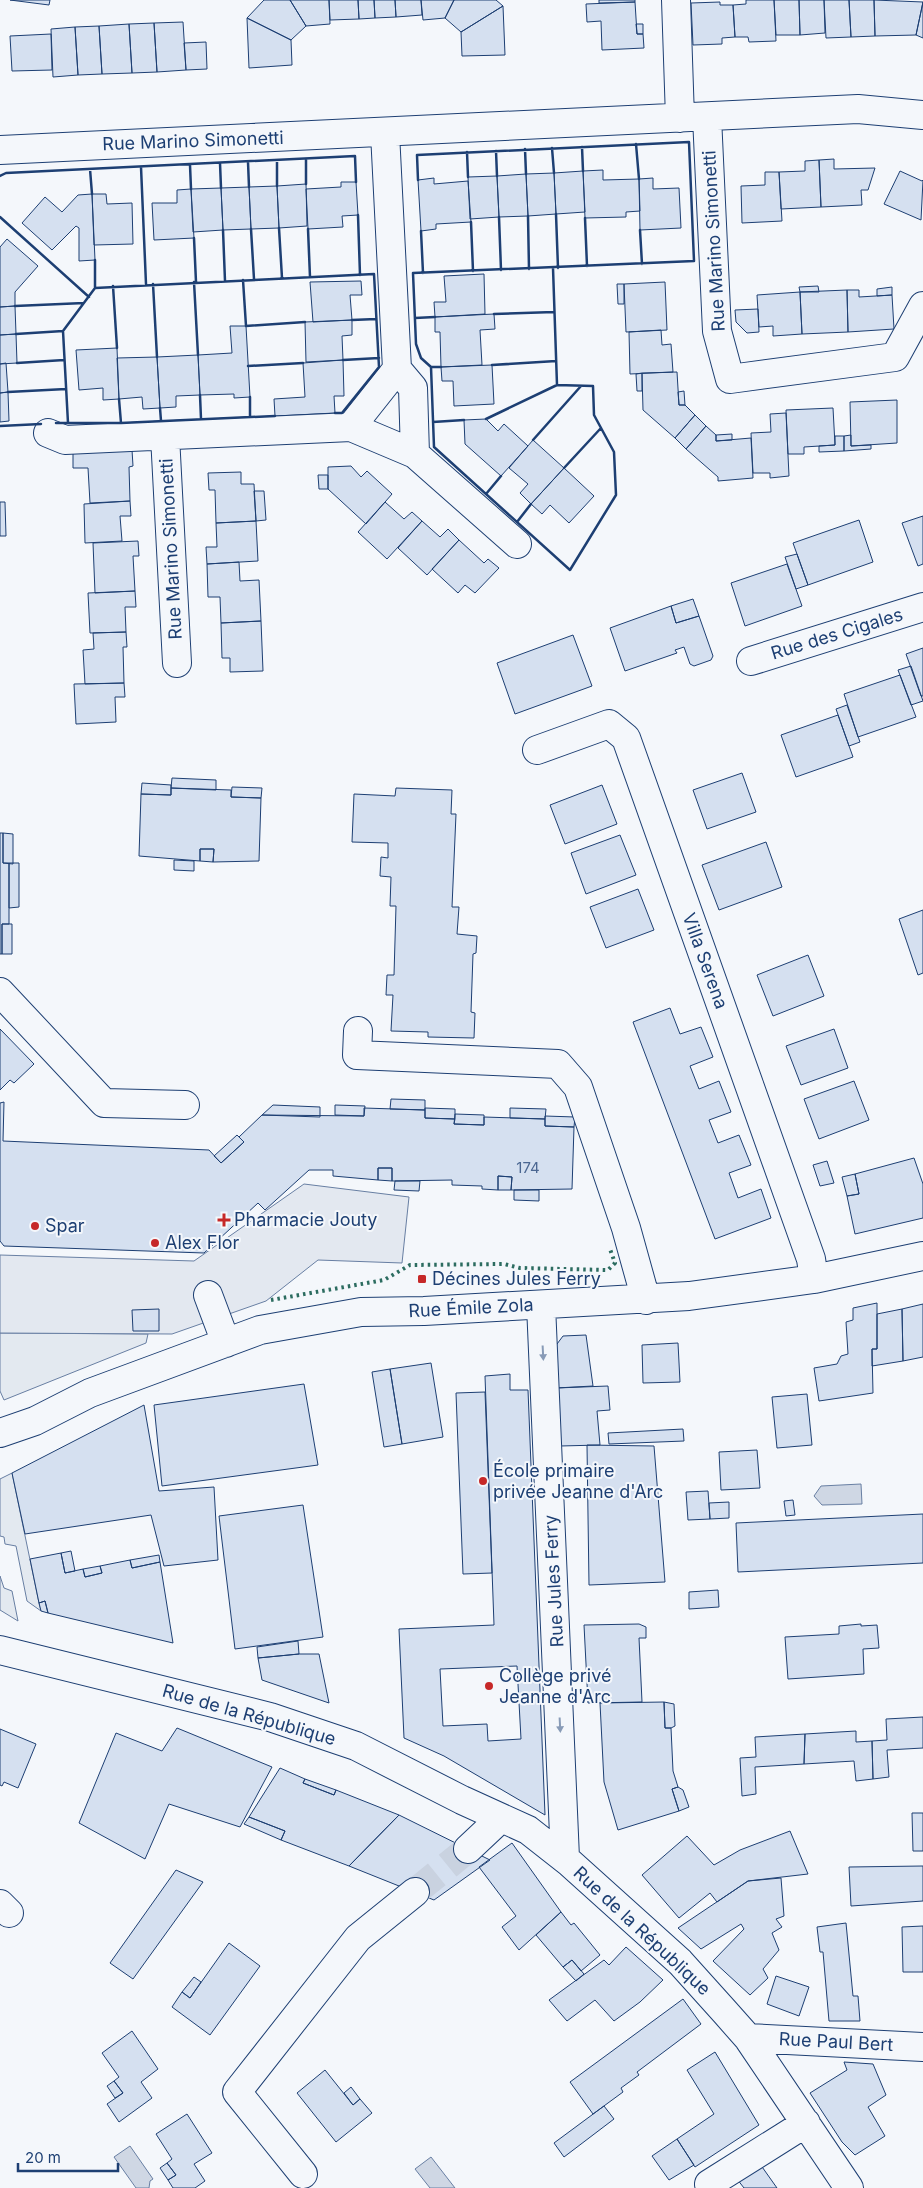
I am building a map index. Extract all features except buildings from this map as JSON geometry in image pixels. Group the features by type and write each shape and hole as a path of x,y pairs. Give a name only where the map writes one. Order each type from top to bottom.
{"street":[{"name":"Rue Marino Simonetti","path":"676,0 693,118 717,331 730,379 895,357 923,306"},
{"name":"Rue Marino Simonetti","path":"0,150 858,109 923,115"},
{"path":"385,133 398,369 413,388 415,454"},
{"path":"351,427 398,369"},
{"name":"Rue Marino Simonetti","path":"48,433 65,440 351,427 415,454 517,544"},
{"name":"Rue Marino Simonetti","path":"165,436 178,663"},
{"name":"Rue des Cigales","path":"751,661 923,607"},
{"name":"Villa Serena","path":"537,750 609,724 626,738 811,1258 814,1279"},
{"path":"0,992 104,1103 185,1105"},
{"path":"358,1031 358,1055 558,1064 578,1088 626,1228 646,1300"},
{"name":"Rue Émile Zola","path":"0,1433 35,1421 90,1393 260,1330 361,1312 646,1300 689,1296 814,1279 923,1256"},
{"path":"208,1295 226,1343"},
{"name":"Rue Jules Ferry","path":"541,1305 565,1858"},
{"name":"Rue Émile Zola","path":"0,1448 35,1421"},
{"name":"Rue de la République","path":"5,1648 270,1717 356,1746 462,1800 528,1830 565,1858 680,1962 748,2038 849,2188"},
{"path":"468,1849 501,1818"},
{"path":"303,2174 237,2092 358,1938 415,1892"},
{"name":"Rue Paul Bert","path":"748,2038 923,2046"},
{"path":"709,2184 806,2124"}],"shaded area":[{"path":"304,1184 409,1197 402,1263 318,1260 266,1301 172,1334 0,1333 0,1255 194,1261"},
{"path":"0,1333 148,1334 146,1343 4,1400 0,1391"},
{"path":"12,1473 41,1611 27,1601 16,1546 5,1544 4,1537 0,1536 0,1479"},
{"path":"861,1484 862,1504 822,1505 814,1496 821,1486"},
{"path":"0,1576 4,1588 12,1591 18,1621 0,1610"},
{"path":"130,2146 153,2179 150,2181 149,2188 136,2188 114,2157"},
{"path":"431,2157 455,2188 430,2188 415,2169"}],"tunnel":[{"path":"415,1892 468,1849"}],"hedge":[{"path":"271,1300 384,1280 410,1265 504,1264 520,1268 608,1270 615,1263 610,1249"}],"wall":[{"path":"418,180 417,155 689,142 694,261 413,273 416,344 421,358 431,367"},
{"path":"636,144 639,179"},
{"path":"582,147 583,171"},
{"path":"552,148 554,173"},
{"path":"525,149 526,174"},
{"path":"496,151 497,176"},
{"path":"467,152 468,177"},
{"path":"0,176 6,173 355,156 356,182"},
{"path":"306,159 306,184"},
{"path":"277,160 277,186"},
{"path":"248,162 249,187"},
{"path":"220,163 221,188"},
{"path":"190,165 191,189"},
{"path":"141,167 146,284"},
{"path":"90,169 92,194"},
{"path":"556,214 558,268"},
{"path":"358,215 360,275"},
{"path":"528,216 529,269"},
{"path":"0,217 89,297"},
{"path":"499,217 501,270"},
{"path":"585,218 587,266"},
{"path":"471,222 473,271"},
{"path":"279,228 282,278"},
{"path":"251,229 254,279"},
{"path":"308,229 310,277"},
{"path":"223,230 225,281"},
{"path":"640,230 642,264"},
{"path":"421,231 423,273"},
{"path":"194,238 196,282"},
{"path":"95,260 95,288"},
{"path":"441,367 431,367 434,447 570,570 616,495 614,452 594,415 593,386 557,385 553,268"},
{"path":"56,423 68,423 63,331 95,288 374,274 379,367 342,413 335,413"},
{"path":"243,280 246,326 305,322"},
{"path":"194,282 198,355"},
{"path":"153,284 157,357"},
{"path":"113,286 117,348"},
{"path":"15,306 84,303"},
{"path":"494,314 554,312"},
{"path":"415,318 435,317"},
{"path":"352,320 376,319"},
{"path":"16,334 63,331"},
{"path":"343,360 379,358"},
{"path":"17,363 64,360"},
{"path":"492,365 556,361"},
{"path":"248,366 303,363"},
{"path":"486,419 557,385"},
{"path":"533,440 581,386"},
{"path":"8,392 66,389"},
{"path":"200,395 201,419"},
{"path":"250,397 250,417"},
{"path":"119,399 121,423"},
{"path":"160,408 161,421"},
{"path":"68,423 121,423 275,416"},
{"path":"433,422 464,420"},
{"path":"0,426 41,424"},
{"path":"564,468 601,428"},
{"path":"486,494 501,476"},
{"path":"517,522 531,504"}],"place":[{"name":"Pharmacie Jouty","path":"224,1220"},
{"name":"Spar","path":"35,1226"},
{"name":"Alex Flor","path":"155,1243"},
{"name":"Décines Jules Ferry","path":"422,1279"},
{"name":"École primaire privée Jeanne d'Arc","path":"483,1481"},
{"name":"Collège privé Jeanne d'Arc","path":"489,1686"}]}
